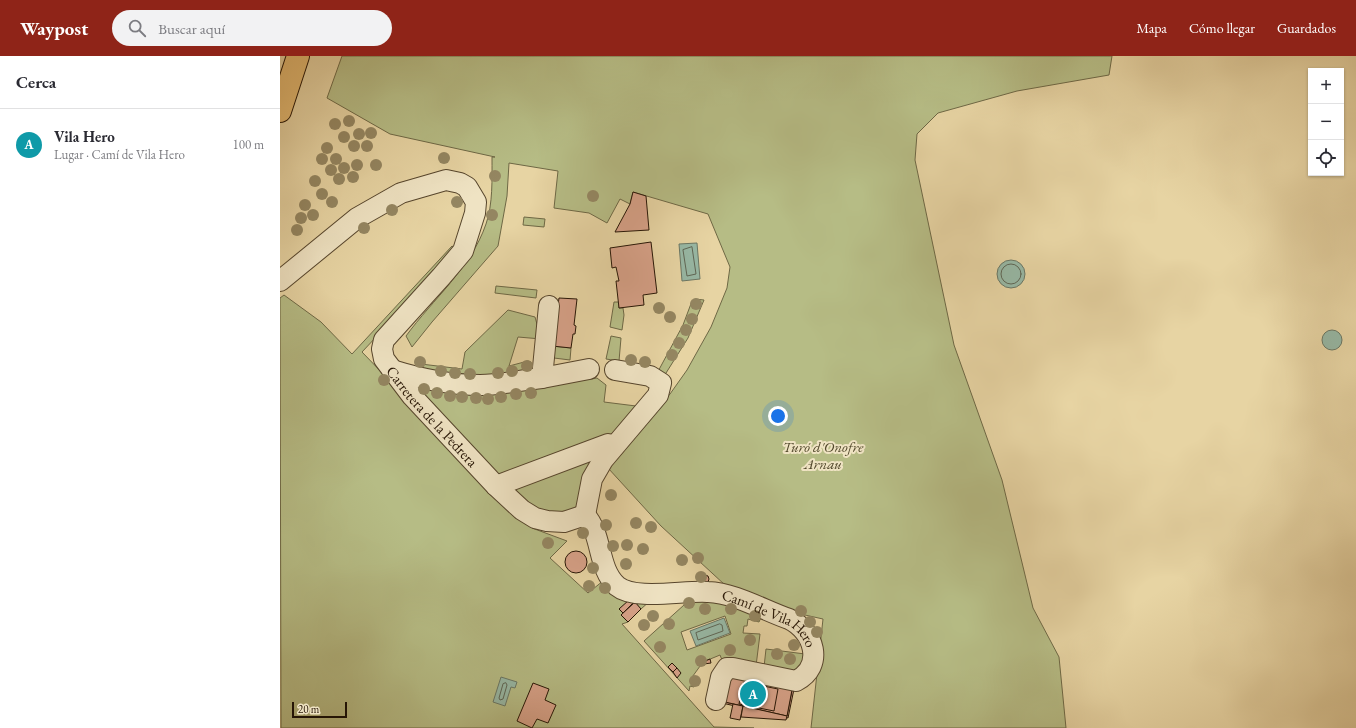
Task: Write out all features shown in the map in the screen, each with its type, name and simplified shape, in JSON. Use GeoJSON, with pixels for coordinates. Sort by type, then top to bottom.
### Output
{"type":"FeatureCollection","features":[{"type":"Feature","properties":{"kind":"main road"},"geometry":{"type":"LineString","coordinates":[[280,111],[298,56]]}},
{"type":"Feature","properties":{"kind":"street","name":"Carretera de la Pedrera"},"geometry":{"type":"LineString","coordinates":[[280,281],[357,218],[400,193],[446,180],[460,183],[466,187],[476,202],[475,213],[462,251],[442,277],[384,340],[382,349],[384,359],[412,396],[496,486],[522,510],[535,518],[564,522],[585,515]]}},
{"type":"Feature","properties":{"kind":"street"},"geometry":{"type":"LineString","coordinates":[[542,378],[549,306]]}},
{"type":"Feature","properties":{"kind":"street"},"geometry":{"type":"LineString","coordinates":[[392,370],[414,377],[451,384],[481,385],[542,378],[589,369]]}},
{"type":"Feature","properties":{"kind":"street"},"geometry":{"type":"LineString","coordinates":[[585,515],[592,479],[603,460],[614,446],[658,395],[661,383],[644,374],[615,370]]}},
{"type":"Feature","properties":{"kind":"street"},"geometry":{"type":"LineString","coordinates":[[496,486],[608,444],[614,446]]}},
{"type":"Feature","properties":{"kind":"street","name":"Camí de Vila Hero"},"geometry":{"type":"LineString","coordinates":[[585,515],[594,528],[605,567],[611,579],[623,590],[648,594],[708,592],[720,594],[789,619],[797,623],[806,632],[812,642],[813,659],[805,674],[801,678],[796,681],[727,668],[722,677],[716,700]]}},
{"type":"Feature","properties":{"kind":"green space","name":"Turó d'Onofre Arnau"},"geometry":{"type":"Polygon","coordinates":[[[342,56],[1112,56],[1109,75],[1017,91],[938,113],[917,134],[915,160],[954,345],[1002,480],[1033,608],[1059,657],[1066,728],[811,728],[823,619],[778,609],[725,585],[661,526],[608,468],[670,394],[687,370],[711,327],[727,288],[730,267],[708,214],[633,192],[630,204],[620,199],[607,223],[589,213],[554,208],[558,171],[509,163],[507,196],[498,246],[412,347],[406,336],[471,255],[486,224],[492,191],[492,157],[495,157],[390,134],[327,98],[342,56]]]}},
{"type":"Feature","properties":{"kind":"green space"},"geometry":{"type":"Polygon","coordinates":[[[524,217],[545,219],[544,227],[523,225],[524,217]]]}},
{"type":"Feature","properties":{"kind":"green space"},"geometry":{"type":"Polygon","coordinates":[[[452,246],[455,248],[408,303],[362,352],[532,528],[567,541],[550,558],[588,593],[603,581],[651,600],[641,609],[634,602],[621,615],[628,622],[622,624],[714,727],[754,728],[281,728],[280,298],[284,295],[321,322],[352,354],[452,246]]]}},
{"type":"Feature","properties":{"kind":"green space"},"geometry":{"type":"Polygon","coordinates":[[[496,286],[537,290],[536,298],[495,293],[496,286]]]}},
{"type":"Feature","properties":{"kind":"green space"},"geometry":{"type":"Polygon","coordinates":[[[695,299],[704,300],[688,338],[661,381],[655,377],[683,325],[692,301],[695,299]]]}},
{"type":"Feature","properties":{"kind":"green space"},"geometry":{"type":"Polygon","coordinates":[[[614,302],[619,302],[619,308],[623,308],[624,315],[622,330],[610,327],[614,302]]]}},
{"type":"Feature","properties":{"kind":"green space"},"geometry":{"type":"Polygon","coordinates":[[[508,310],[535,317],[541,339],[518,337],[509,366],[528,361],[531,362],[529,370],[489,380],[418,371],[421,364],[462,369],[465,352],[508,310]]]}},
{"type":"Feature","properties":{"kind":"green space"},"geometry":{"type":"Polygon","coordinates":[[[611,336],[621,338],[619,361],[606,359],[611,336]]]}},
{"type":"Feature","properties":{"kind":"green space"},"geometry":{"type":"Polygon","coordinates":[[[552,346],[571,348],[570,360],[554,358],[552,346]]]}},
{"type":"Feature","properties":{"kind":"green space"},"geometry":{"type":"Polygon","coordinates":[[[597,378],[606,385],[604,402],[636,406],[624,431],[499,475],[419,393],[415,383],[549,385],[597,378]]]}},
{"type":"Feature","properties":{"kind":"green space"},"geometry":{"type":"Polygon","coordinates":[[[595,457],[582,506],[565,514],[536,512],[513,488],[595,457]]]}},
{"type":"Feature","properties":{"kind":"green space"},"geometry":{"type":"Polygon","coordinates":[[[694,596],[703,597],[762,615],[759,622],[748,619],[747,626],[744,626],[743,633],[760,634],[756,666],[722,660],[720,655],[703,662],[690,680],[690,682],[695,683],[694,687],[690,686],[689,691],[644,641],[694,596]],[[725,616],[681,632],[687,650],[731,634],[725,616]]]}},
{"type":"Feature","properties":{"kind":"green space"},"geometry":{"type":"Polygon","coordinates":[[[766,649],[805,654],[800,666],[794,671],[764,667],[766,649]]]}},
{"type":"Feature","properties":{"kind":"water"},"geometry":{"type":"Polygon","coordinates":[[[697,243],[700,279],[682,281],[679,244],[697,243]]]}},
{"type":"Feature","properties":{"kind":"water"},"geometry":{"type":"Polygon","coordinates":[[[1011,260],[1021,264],[1025,274],[1021,284],[1011,288],[1001,284],[997,274],[1001,264],[1011,260]]]}},
{"type":"Feature","properties":{"kind":"water"},"geometry":{"type":"Polygon","coordinates":[[[1332,330],[1339,333],[1342,340],[1339,347],[1332,350],[1325,347],[1322,340],[1325,333],[1332,330]]]}},
{"type":"Feature","properties":{"kind":"water"},"geometry":{"type":"Polygon","coordinates":[[[724,618],[730,633],[696,646],[690,631],[724,618]]]}},
{"type":"Feature","properties":{"kind":"water"},"geometry":{"type":"Polygon","coordinates":[[[501,677],[517,682],[515,688],[511,687],[505,706],[493,702],[501,677]]]}},
{"type":"Feature","properties":{"kind":"building"},"geometry":{"type":"Polygon","coordinates":[[[633,192],[646,196],[649,230],[615,232],[630,204],[633,192]]]}},
{"type":"Feature","properties":{"kind":"building"},"geometry":{"type":"Polygon","coordinates":[[[651,242],[657,293],[643,295],[644,305],[619,308],[616,281],[619,281],[616,267],[612,268],[610,248],[651,242]]]}},
{"type":"Feature","properties":{"kind":"building"},"geometry":{"type":"Polygon","coordinates":[[[559,298],[577,299],[574,325],[576,326],[571,348],[552,346],[559,298]]]}},
{"type":"Feature","properties":{"kind":"building"},"geometry":{"type":"Polygon","coordinates":[[[572,551],[580,551],[587,558],[587,566],[580,573],[572,573],[565,566],[565,558],[572,551]]]}},
{"type":"Feature","properties":{"kind":"building"},"geometry":{"type":"Polygon","coordinates":[[[705,575],[708,576],[708,582],[705,583],[702,582],[701,579],[702,576],[705,575]]]}},
{"type":"Feature","properties":{"kind":"building"},"geometry":{"type":"Polygon","coordinates":[[[629,600],[633,603],[623,613],[619,609],[629,600]]]}},
{"type":"Feature","properties":{"kind":"building"},"geometry":{"type":"Polygon","coordinates":[[[635,602],[641,609],[628,622],[621,615],[635,602]]]}},
{"type":"Feature","properties":{"kind":"building"},"geometry":{"type":"Polygon","coordinates":[[[710,659],[711,663],[704,664],[703,662],[710,659]]]}},
{"type":"Feature","properties":{"kind":"building"},"geometry":{"type":"Polygon","coordinates":[[[672,663],[677,668],[673,672],[668,667],[672,663]]]}},
{"type":"Feature","properties":{"kind":"building"},"geometry":{"type":"Polygon","coordinates":[[[677,668],[681,673],[677,678],[673,672],[677,668]]]}},
{"type":"Feature","properties":{"kind":"building"},"geometry":{"type":"Polygon","coordinates":[[[731,672],[792,690],[787,716],[725,702],[731,672]]]}},
{"type":"Feature","properties":{"kind":"building"},"geometry":{"type":"Polygon","coordinates":[[[731,675],[794,689],[788,718],[722,703],[731,675]]]}},
{"type":"Feature","properties":{"kind":"building"},"geometry":{"type":"Polygon","coordinates":[[[730,677],[769,685],[767,692],[790,697],[792,690],[787,716],[725,702],[730,677]]]}},
{"type":"Feature","properties":{"kind":"building"},"geometry":{"type":"Polygon","coordinates":[[[730,677],[792,690],[787,716],[725,702],[730,677]]]}},
{"type":"Feature","properties":{"kind":"building"},"geometry":{"type":"Polygon","coordinates":[[[744,682],[778,689],[774,711],[739,704],[744,682]]]}},
{"type":"Feature","properties":{"kind":"building"},"geometry":{"type":"Polygon","coordinates":[[[533,683],[549,689],[545,700],[556,705],[548,723],[537,719],[532,728],[517,721],[533,683]]]}},
{"type":"Feature","properties":{"kind":"building"},"geometry":{"type":"Polygon","coordinates":[[[733,704],[743,706],[740,720],[730,718],[733,704]]]}},
{"type":"Feature","properties":{"kind":"building"},"geometry":{"type":"Polygon","coordinates":[[[743,706],[787,716],[786,720],[741,717],[743,706]]]}},
{"type":"Feature","properties":{"kind":"place","name":"Vila Hero"},"geometry":{"type":"Point","coordinates":[753,694]}}]}
